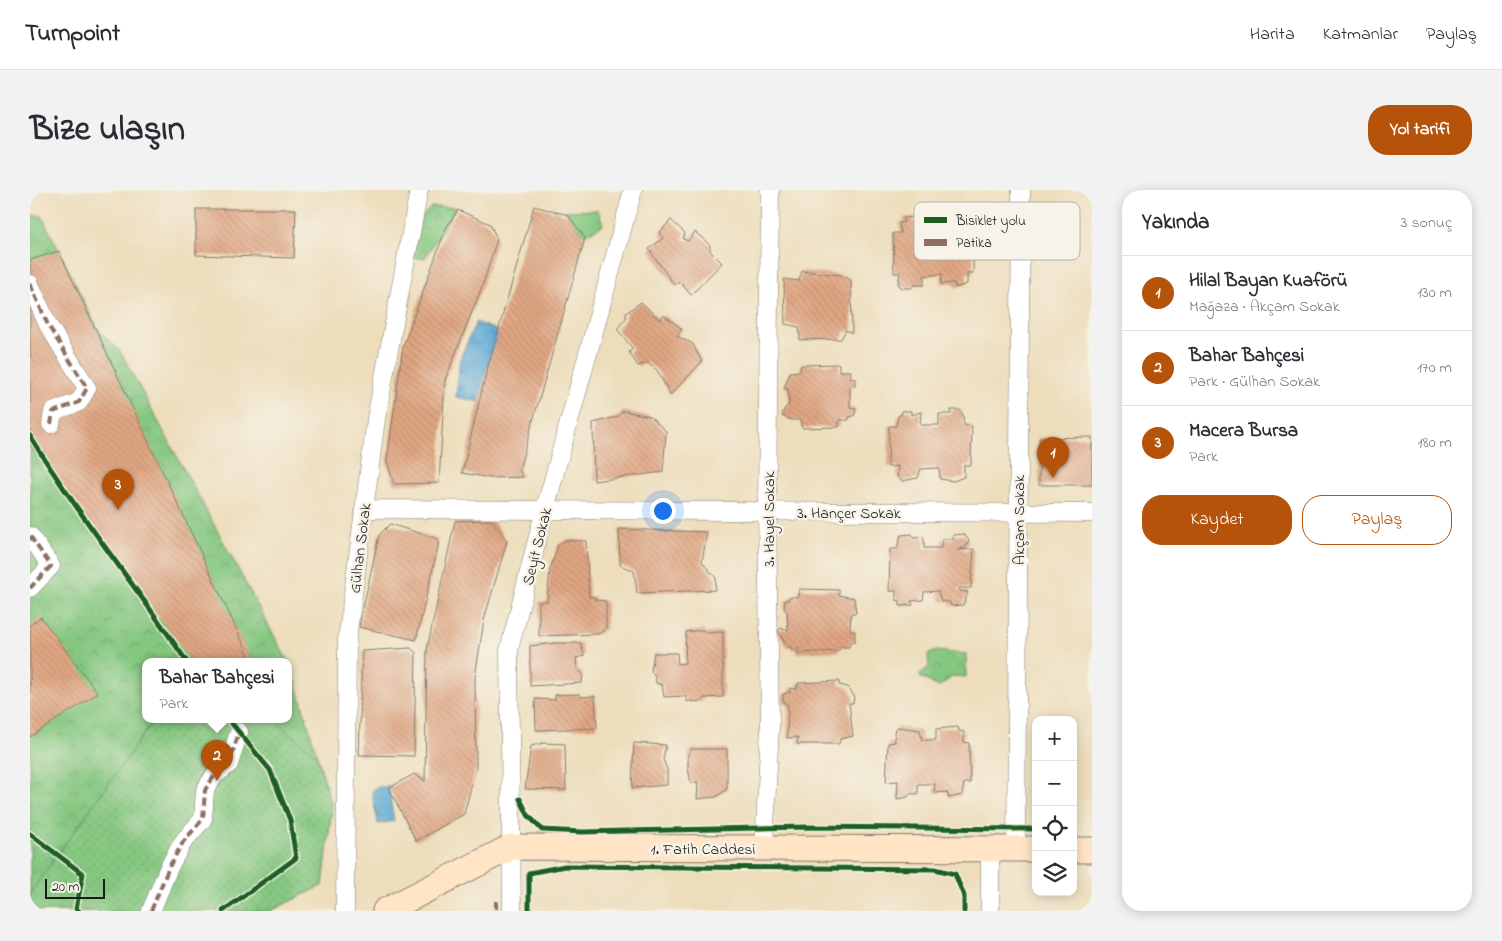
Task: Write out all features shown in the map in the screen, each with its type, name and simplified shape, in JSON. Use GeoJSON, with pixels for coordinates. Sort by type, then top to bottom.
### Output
{"type":"FeatureCollection","features":[{"type":"Feature","properties":{"kind":"street","name":"Gülhan Sokak"},"geometry":{"type":"LineString","coordinates":[[345,911],[347,640],[376,419],[419,190]]}},
{"type":"Feature","properties":{"kind":"street","name":"Seyit Sokak"},"geometry":{"type":"LineString","coordinates":[[512,911],[510,650],[545,509],[633,190]]}},
{"type":"Feature","properties":{"kind":"street","name":"3. Hayel Sokak"},"geometry":{"type":"LineString","coordinates":[[764,848],[770,726],[767,512],[770,190]]}},
{"type":"Feature","properties":{"kind":"street","name":"Akçam Sokak"},"geometry":{"type":"LineString","coordinates":[[1020,260],[1018,513],[1026,849]]}},
{"type":"Feature","properties":{"kind":"street"},"geometry":{"type":"LineString","coordinates":[[30,284],[48,325],[87,388],[79,402],[53,412],[50,424]]}},
{"type":"Feature","properties":{"kind":"street","name":"3. Hançer Sokak"},"geometry":{"type":"LineString","coordinates":[[364,508],[1092,513]]}},
{"type":"Feature","properties":{"kind":"street"},"geometry":{"type":"LineString","coordinates":[[30,536],[50,566],[30,588]]}},
{"type":"Feature","properties":{"kind":"street"},"geometry":{"type":"LineString","coordinates":[[151,911],[169,867],[183,842],[203,819],[205,790],[214,776],[230,764],[239,732]]}},
{"type":"Feature","properties":{"kind":"street","name":"1. Fatih Caddesi"},"geometry":{"type":"LineString","coordinates":[[385,911],[512,847],[1026,849]]}},
{"type":"Feature","properties":{"kind":"street"},"geometry":{"type":"LineString","coordinates":[[990,849],[990,911]]}},
{"type":"Feature","properties":{"kind":"street"},"geometry":{"type":"LineString","coordinates":[[1077,850],[1092,850]]}},
{"type":"Feature","properties":{"kind":"green space"},"geometry":{"type":"Polygon","coordinates":[[[431,207],[456,207],[425,258],[411,258],[418,221],[431,207]]]}},
{"type":"Feature","properties":{"kind":"green space"},"geometry":{"type":"Polygon","coordinates":[[[598,210],[603,225],[584,235],[566,211],[598,210]]]}},
{"type":"Feature","properties":{"kind":"green space"},"geometry":{"type":"Polygon","coordinates":[[[30,215],[42,216],[98,330],[120,351],[286,658],[142,658],[142,723],[292,723],[292,669],[332,807],[323,885],[270,911],[30,911],[30,215]]]}},
{"type":"Feature","properties":{"kind":"green space"},"geometry":{"type":"Polygon","coordinates":[[[936,651],[966,654],[966,677],[953,676],[939,687],[920,677],[921,673],[929,667],[928,655],[936,651]]]}},
{"type":"Feature","properties":{"kind":"green space"},"geometry":{"type":"Polygon","coordinates":[[[152,723],[278,723],[317,756],[332,807],[323,885],[270,911],[30,911],[30,893],[152,723]]]}},
{"type":"Feature","properties":{"kind":"water"},"geometry":{"type":"Polygon","coordinates":[[[476,322],[498,331],[480,402],[456,397],[460,359],[476,322]]]}},
{"type":"Feature","properties":{"kind":"water"},"geometry":{"type":"Polygon","coordinates":[[[388,786],[394,821],[378,824],[372,792],[375,788],[388,786]]]}},
{"type":"Feature","properties":{"kind":"building"},"geometry":{"type":"Polygon","coordinates":[[[534,206],[568,215],[585,238],[519,470],[523,477],[491,478],[462,473],[486,373],[534,206]]]}},
{"type":"Feature","properties":{"kind":"building"},"geometry":{"type":"Polygon","coordinates":[[[196,209],[296,209],[294,258],[196,255],[196,209]]]}},
{"type":"Feature","properties":{"kind":"building"},"geometry":{"type":"Polygon","coordinates":[[[458,210],[490,224],[497,239],[483,284],[445,380],[439,483],[394,484],[387,462],[403,346],[446,228],[458,210]]]}},
{"type":"Feature","properties":{"kind":"building"},"geometry":{"type":"Polygon","coordinates":[[[914,217],[914,260],[973,260],[973,273],[967,273],[967,284],[955,288],[954,283],[941,284],[942,274],[924,276],[924,285],[914,285],[911,288],[902,288],[898,284],[900,273],[894,273],[893,233],[901,233],[899,223],[904,222],[903,218],[914,217]]]}},
{"type":"Feature","properties":{"kind":"building"},"geometry":{"type":"Polygon","coordinates":[[[671,220],[685,233],[683,239],[688,241],[695,232],[710,245],[710,251],[722,263],[691,295],[680,282],[674,285],[649,249],[663,238],[659,233],[671,220]]]}},
{"type":"Feature","properties":{"kind":"building"},"geometry":{"type":"Polygon","coordinates":[[[59,251],[250,658],[189,658],[30,445],[30,260],[59,251]]]}},
{"type":"Feature","properties":{"kind":"building"},"geometry":{"type":"Polygon","coordinates":[[[802,271],[840,275],[851,280],[852,333],[846,330],[841,339],[800,340],[799,327],[785,324],[784,279],[799,281],[802,271]]]}},
{"type":"Feature","properties":{"kind":"building"},"geometry":{"type":"Polygon","coordinates":[[[641,302],[660,320],[664,315],[682,329],[677,336],[693,344],[702,362],[670,395],[657,370],[647,363],[638,366],[629,352],[633,349],[617,329],[626,318],[626,313],[641,302]]]}},
{"type":"Feature","properties":{"kind":"building"},"geometry":{"type":"Polygon","coordinates":[[[839,364],[839,371],[851,371],[850,377],[855,378],[855,386],[850,387],[850,407],[856,409],[854,416],[849,417],[849,420],[839,420],[839,427],[802,428],[800,420],[792,420],[782,416],[784,409],[789,405],[788,389],[784,388],[790,372],[800,371],[801,365],[839,364]]]}},
{"type":"Feature","properties":{"kind":"building"},"geometry":{"type":"Polygon","coordinates":[[[951,410],[960,410],[963,415],[964,425],[972,426],[971,465],[964,465],[964,477],[953,481],[940,479],[939,468],[921,469],[918,478],[902,481],[897,477],[898,466],[888,467],[889,426],[896,426],[898,416],[902,414],[901,411],[911,411],[911,415],[921,412],[920,425],[939,425],[939,414],[951,414],[951,410]]]}},
{"type":"Feature","properties":{"kind":"building"},"geometry":{"type":"Polygon","coordinates":[[[623,411],[650,416],[666,431],[663,472],[594,481],[593,423],[617,417],[623,411]]]}},
{"type":"Feature","properties":{"kind":"building"},"geometry":{"type":"Polygon","coordinates":[[[1092,437],[1092,485],[1039,485],[1039,438],[1092,437]]]}},
{"type":"Feature","properties":{"kind":"building"},"geometry":{"type":"Polygon","coordinates":[[[492,520],[507,541],[484,620],[475,677],[476,768],[464,814],[416,841],[389,788],[414,774],[425,781],[427,649],[455,521],[492,520]]]}},
{"type":"Feature","properties":{"kind":"building"},"geometry":{"type":"Polygon","coordinates":[[[390,524],[438,539],[438,547],[416,640],[359,627],[379,535],[390,524]]]}},
{"type":"Feature","properties":{"kind":"building"},"geometry":{"type":"Polygon","coordinates":[[[619,529],[707,532],[702,562],[716,578],[715,590],[637,593],[634,571],[620,565],[619,529]]]}},
{"type":"Feature","properties":{"kind":"building"},"geometry":{"type":"Polygon","coordinates":[[[912,534],[913,538],[924,537],[924,548],[941,548],[942,539],[953,539],[953,535],[964,534],[969,541],[966,547],[957,550],[974,549],[971,588],[959,588],[960,591],[968,592],[963,605],[951,606],[950,602],[941,601],[938,591],[924,592],[923,600],[911,601],[913,605],[900,606],[900,601],[896,600],[896,591],[889,591],[890,549],[897,549],[901,535],[912,534]]]}},
{"type":"Feature","properties":{"kind":"building"},"geometry":{"type":"Polygon","coordinates":[[[566,540],[586,541],[589,597],[595,597],[595,600],[606,601],[606,628],[599,634],[539,636],[539,602],[547,601],[550,570],[558,545],[566,540]]]}},
{"type":"Feature","properties":{"kind":"building"},"geometry":{"type":"Polygon","coordinates":[[[799,589],[839,590],[839,595],[854,598],[856,613],[851,613],[850,630],[855,631],[855,642],[850,642],[849,647],[839,647],[839,651],[796,653],[799,648],[792,650],[791,647],[787,647],[778,631],[781,628],[788,631],[787,612],[784,609],[785,600],[788,600],[789,597],[798,597],[799,589]]]}},
{"type":"Feature","properties":{"kind":"building"},"geometry":{"type":"Polygon","coordinates":[[[41,617],[98,693],[30,737],[30,625],[41,617]]]}},
{"type":"Feature","properties":{"kind":"building"},"geometry":{"type":"Polygon","coordinates":[[[703,630],[705,633],[723,632],[723,697],[704,698],[701,702],[686,701],[686,696],[664,697],[662,685],[656,683],[651,671],[654,653],[677,653],[678,664],[685,663],[686,632],[703,630]]]}},
{"type":"Feature","properties":{"kind":"building"},"geometry":{"type":"Polygon","coordinates":[[[555,643],[581,643],[584,656],[576,658],[577,669],[583,674],[582,683],[530,686],[530,646],[555,643]]]}},
{"type":"Feature","properties":{"kind":"building"},"geometry":{"type":"Polygon","coordinates":[[[411,648],[416,653],[414,756],[359,755],[362,651],[411,648]]]}},
{"type":"Feature","properties":{"kind":"building"},"geometry":{"type":"Polygon","coordinates":[[[839,681],[839,685],[848,687],[854,696],[853,703],[849,703],[853,736],[840,739],[839,744],[797,744],[798,737],[787,738],[788,705],[783,702],[783,694],[790,692],[790,688],[797,689],[798,683],[839,681]]]}},
{"type":"Feature","properties":{"kind":"building"},"geometry":{"type":"Polygon","coordinates":[[[579,694],[580,697],[595,696],[597,728],[536,730],[535,699],[555,700],[555,695],[579,694]]]}},
{"type":"Feature","properties":{"kind":"building"},"geometry":{"type":"Polygon","coordinates":[[[898,727],[920,730],[922,740],[936,740],[936,729],[958,727],[959,731],[964,732],[964,742],[969,743],[970,783],[964,783],[962,795],[949,798],[947,792],[934,793],[935,784],[918,784],[918,794],[908,794],[908,797],[897,799],[898,781],[886,782],[888,743],[895,742],[894,731],[898,727]]]}},
{"type":"Feature","properties":{"kind":"building"},"geometry":{"type":"Polygon","coordinates":[[[543,743],[565,744],[566,790],[525,789],[531,746],[543,743]]]}},
{"type":"Feature","properties":{"kind":"building"},"geometry":{"type":"Polygon","coordinates":[[[634,743],[666,745],[663,759],[667,770],[667,785],[632,788],[634,743]]]}},
{"type":"Feature","properties":{"kind":"building"},"geometry":{"type":"Polygon","coordinates":[[[691,749],[727,749],[727,789],[716,797],[697,799],[698,782],[691,783],[688,768],[688,754],[691,749]]]}},
{"type":"Feature","properties":{"kind":"marked path"},"geometry":{"type":"LineString","coordinates":[[30,284],[48,325],[87,388],[79,402],[53,412],[51,424]]}},
{"type":"Feature","properties":{"kind":"marked path"},"geometry":{"type":"LineString","coordinates":[[30,536],[51,566],[30,588]]}},
{"type":"Feature","properties":{"kind":"marked path"},"geometry":{"type":"LineString","coordinates":[[151,911],[169,867],[183,842],[203,819],[205,790],[214,776],[229,764],[239,732]]}},
{"type":"Feature","properties":{"kind":"marked path"},"geometry":{"type":"LineString","coordinates":[[496,901],[496,911]]}},
{"type":"Feature","properties":{"kind":"cycle path"},"geometry":{"type":"LineString","coordinates":[[30,436],[87,522],[184,658]]}},
{"type":"Feature","properties":{"kind":"cycle path"},"geometry":{"type":"LineString","coordinates":[[223,911],[296,858],[290,820],[270,770],[231,723]]}},
{"type":"Feature","properties":{"kind":"cycle path"},"geometry":{"type":"LineString","coordinates":[[520,799],[528,815],[542,830],[582,832],[806,827],[1032,829]]}},
{"type":"Feature","properties":{"kind":"cycle path"},"geometry":{"type":"LineString","coordinates":[[30,834],[83,874],[76,909],[79,911]]}},
{"type":"Feature","properties":{"kind":"cycle path"},"geometry":{"type":"LineString","coordinates":[[529,911],[529,873],[565,866],[935,869],[955,874],[964,896],[964,911]]}},
{"type":"Feature","properties":{"kind":"place","name":"Hilal Bayan Kuaförü"},"geometry":{"type":"Point","coordinates":[1053,478]}},
{"type":"Feature","properties":{"kind":"place","name":"Macera Bursa"},"geometry":{"type":"Point","coordinates":[118,510]}},
{"type":"Feature","properties":{"kind":"place","name":"Bahar Bahçesi"},"geometry":{"type":"Point","coordinates":[217,781]}}]}
